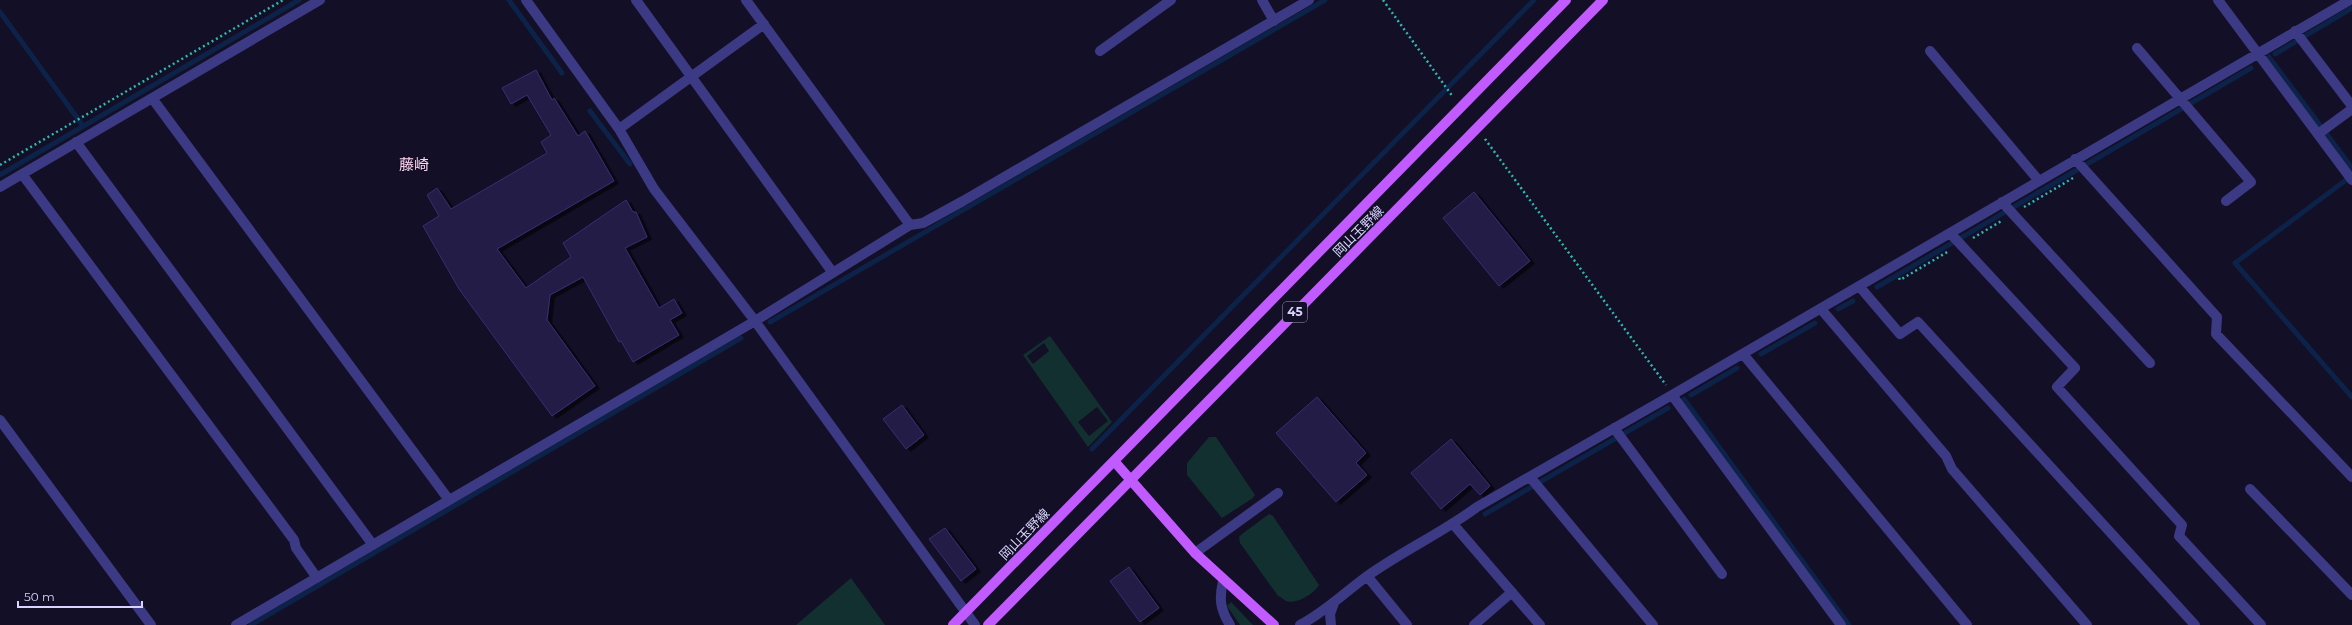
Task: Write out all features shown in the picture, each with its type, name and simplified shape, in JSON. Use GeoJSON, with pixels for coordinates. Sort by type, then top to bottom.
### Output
{"type":"FeatureCollection","features":[{"type":"Feature","properties":{"kind":"main road","name":"岡山玉野線"},"geometry":{"type":"LineString","coordinates":[[953,625],[1460,106],[1566,0]]}},
{"type":"Feature","properties":{"kind":"main road","name":"岡山玉野線"},"geometry":{"type":"LineString","coordinates":[[988,625],[1603,0]]}},
{"type":"Feature","properties":{"kind":"main road"},"geometry":{"type":"LineString","coordinates":[[1114,461],[1194,553],[1223,581],[1253,605],[1274,625]]}},
{"type":"Feature","properties":{"kind":"street"},"geometry":{"type":"LineString","coordinates":[[0,187],[320,0]]}},
{"type":"Feature","properties":{"kind":"street"},"geometry":{"type":"LineString","coordinates":[[526,0],[619,129],[654,189],[755,321],[975,625]]}},
{"type":"Feature","properties":{"kind":"street"},"geometry":{"type":"LineString","coordinates":[[636,0],[833,273]]}},
{"type":"Feature","properties":{"kind":"street"},"geometry":{"type":"LineString","coordinates":[[746,0],[910,226]]}},
{"type":"Feature","properties":{"kind":"street"},"geometry":{"type":"LineString","coordinates":[[1100,51],[1171,0]]}},
{"type":"Feature","properties":{"kind":"street"},"geometry":{"type":"LineString","coordinates":[[1262,0],[1274,21]]}},
{"type":"Feature","properties":{"kind":"street"},"geometry":{"type":"LineString","coordinates":[[236,625],[755,321],[910,226],[923,224],[1310,0]]}},
{"type":"Feature","properties":{"kind":"street"},"geometry":{"type":"LineString","coordinates":[[2218,0],[2257,53],[2321,131],[2352,180]]}},
{"type":"Feature","properties":{"kind":"street"},"geometry":{"type":"LineString","coordinates":[[1300,625],[1334,603],[1367,576],[1453,524],[1477,507],[1531,479],[1616,430],[1672,395],[1860,286],[1954,238],[2007,207],[2039,181],[2079,164],[2184,103],[2257,53],[2298,36],[2350,0]]}},
{"type":"Feature","properties":{"kind":"street"},"geometry":{"type":"LineString","coordinates":[[619,129],[764,24]]}},
{"type":"Feature","properties":{"kind":"street"},"geometry":{"type":"LineString","coordinates":[[2298,36],[2352,106]]}},
{"type":"Feature","properties":{"kind":"street"},"geometry":{"type":"LineString","coordinates":[[2137,48],[2251,182],[2226,201]]}},
{"type":"Feature","properties":{"kind":"street"},"geometry":{"type":"LineString","coordinates":[[1930,51],[2039,181]]}},
{"type":"Feature","properties":{"kind":"street"},"geometry":{"type":"LineString","coordinates":[[152,98],[448,500]]}},
{"type":"Feature","properties":{"kind":"street"},"geometry":{"type":"LineString","coordinates":[[2321,131],[2352,110]]}},
{"type":"Feature","properties":{"kind":"street"},"geometry":{"type":"LineString","coordinates":[[76,142],[373,545]]}},
{"type":"Feature","properties":{"kind":"street"},"geometry":{"type":"LineString","coordinates":[[2079,164],[2217,317],[2216,334],[2352,477]]}},
{"type":"Feature","properties":{"kind":"street"},"geometry":{"type":"LineString","coordinates":[[22,174],[294,540],[296,548],[317,578]]}},
{"type":"Feature","properties":{"kind":"street"},"geometry":{"type":"LineString","coordinates":[[2007,207],[2150,363]]}},
{"type":"Feature","properties":{"kind":"street"},"geometry":{"type":"LineString","coordinates":[[1954,238],[2075,368],[2058,387],[2182,525],[2179,536],[2261,625]]}},
{"type":"Feature","properties":{"kind":"street"},"geometry":{"type":"LineString","coordinates":[[1860,286],[1900,334],[1918,322],[2195,625]]}},
{"type":"Feature","properties":{"kind":"street"},"geometry":{"type":"LineString","coordinates":[[1821,309],[1946,456],[1952,469],[2087,625]]}},
{"type":"Feature","properties":{"kind":"street"},"geometry":{"type":"LineString","coordinates":[[1743,354],[1967,625]]}},
{"type":"Feature","properties":{"kind":"street"},"geometry":{"type":"LineString","coordinates":[[1672,395],[1841,625]]}},
{"type":"Feature","properties":{"kind":"street"},"geometry":{"type":"LineString","coordinates":[[0,420],[151,625]]}},
{"type":"Feature","properties":{"kind":"street"},"geometry":{"type":"LineString","coordinates":[[1616,430],[1722,574]]}},
{"type":"Feature","properties":{"kind":"street"},"geometry":{"type":"LineString","coordinates":[[1531,479],[1653,625]]}},
{"type":"Feature","properties":{"kind":"street"},"geometry":{"type":"LineString","coordinates":[[2250,489],[2352,595]]}},
{"type":"Feature","properties":{"kind":"street"},"geometry":{"type":"LineString","coordinates":[[1194,553],[1278,493]]}},
{"type":"Feature","properties":{"kind":"street"},"geometry":{"type":"LineString","coordinates":[[1453,524],[1540,625]]}},
{"type":"Feature","properties":{"kind":"street"},"geometry":{"type":"LineString","coordinates":[[1367,576],[1407,625]]}},
{"type":"Feature","properties":{"kind":"street"},"geometry":{"type":"LineString","coordinates":[[1223,581],[1219,596],[1221,610],[1230,625]]}},
{"type":"Feature","properties":{"kind":"street"},"geometry":{"type":"LineString","coordinates":[[1474,625],[1512,592]]}},
{"type":"Feature","properties":{"kind":"street"},"geometry":{"type":"LineString","coordinates":[[1331,625],[1330,614],[1334,603]]}},
{"type":"Feature","properties":{"kind":"path"},"geometry":{"type":"LineString","coordinates":[[0,165],[283,0]]}},
{"type":"Feature","properties":{"kind":"path"},"geometry":{"type":"LineString","coordinates":[[1383,0],[1460,106]]}},
{"type":"Feature","properties":{"kind":"path"},"geometry":{"type":"LineString","coordinates":[[1477,128],[1672,395]]}},
{"type":"Feature","properties":{"kind":"green space"},"geometry":{"type":"Polygon","coordinates":[[[1050,336],[1112,422],[1088,447],[1023,355],[1050,336]],[[1044,343],[1027,356],[1033,364],[1049,351],[1044,343]],[[1097,407],[1078,422],[1089,436],[1108,421],[1097,407]]]}},
{"type":"Feature","properties":{"kind":"green space"},"geometry":{"type":"Polygon","coordinates":[[[1209,437],[1216,437],[1255,495],[1253,498],[1222,518],[1187,475],[1187,463],[1209,437]]]}},
{"type":"Feature","properties":{"kind":"green space"},"geometry":{"type":"Polygon","coordinates":[[[1269,514],[1273,516],[1319,585],[1309,595],[1300,600],[1290,602],[1278,596],[1240,543],[1239,537],[1242,534],[1269,514]]]}},
{"type":"Feature","properties":{"kind":"green space"},"geometry":{"type":"Polygon","coordinates":[[[851,578],[885,625],[796,625],[851,578]]]}},
{"type":"Feature","properties":{"kind":"green space"},"geometry":{"type":"Polygon","coordinates":[[[1231,602],[1253,625],[1240,625],[1227,606],[1231,602]]]}},
{"type":"Feature","properties":{"kind":"building"},"geometry":{"type":"Polygon","coordinates":[[[536,70],[552,100],[554,98],[578,136],[585,131],[614,181],[497,249],[526,288],[571,257],[563,243],[626,200],[633,212],[636,212],[647,237],[625,248],[659,308],[674,299],[682,313],[670,320],[679,335],[633,362],[621,341],[619,342],[583,277],[550,295],[547,320],[595,386],[552,416],[459,289],[423,226],[439,216],[427,195],[437,188],[451,209],[547,153],[541,142],[551,135],[527,95],[511,104],[502,88],[536,70]]]}},
{"type":"Feature","properties":{"kind":"building"},"geometry":{"type":"Polygon","coordinates":[[[1474,192],[1530,261],[1499,286],[1443,218],[1474,192]]]}},
{"type":"Feature","properties":{"kind":"building"},"geometry":{"type":"Polygon","coordinates":[[[1317,397],[1366,453],[1356,463],[1367,475],[1336,502],[1276,433],[1317,397]]]}},
{"type":"Feature","properties":{"kind":"building"},"geometry":{"type":"Polygon","coordinates":[[[902,405],[924,435],[906,449],[883,419],[902,405]]]}},
{"type":"Feature","properties":{"kind":"building"},"geometry":{"type":"Polygon","coordinates":[[[1451,439],[1490,486],[1480,495],[1470,484],[1441,509],[1411,473],[1451,439]]]}},
{"type":"Feature","properties":{"kind":"building"},"geometry":{"type":"Polygon","coordinates":[[[945,528],[976,569],[961,581],[929,539],[945,528]]]}},
{"type":"Feature","properties":{"kind":"building"},"geometry":{"type":"Polygon","coordinates":[[[1129,567],[1159,608],[1140,622],[1110,581],[1129,567]]]}},
{"type":"Feature","properties":{"kind":"waterway"},"geometry":{"type":"LineString","coordinates":[[0,175],[299,0]]}},
{"type":"Feature","properties":{"kind":"waterway"},"geometry":{"type":"LineString","coordinates":[[509,0],[562,73]]}},
{"type":"Feature","properties":{"kind":"waterway"},"geometry":{"type":"LineString","coordinates":[[770,322],[1325,0]]}},
{"type":"Feature","properties":{"kind":"waterway"},"geometry":{"type":"LineString","coordinates":[[1092,449],[1534,0]]}},
{"type":"Feature","properties":{"kind":"waterway"},"geometry":{"type":"LineString","coordinates":[[2275,54],[2352,8]]}},
{"type":"Feature","properties":{"kind":"waterway"},"geometry":{"type":"LineString","coordinates":[[0,12],[83,126]]}},
{"type":"Feature","properties":{"kind":"waterway"},"geometry":{"type":"LineString","coordinates":[[2269,57],[2352,168]]}},
{"type":"Feature","properties":{"kind":"waterway"},"geometry":{"type":"LineString","coordinates":[[1877,287],[2251,68]]}},
{"type":"Feature","properties":{"kind":"waterway"},"geometry":{"type":"LineString","coordinates":[[590,111],[630,164]]}},
{"type":"Feature","properties":{"kind":"waterway"},"geometry":{"type":"LineString","coordinates":[[2346,180],[2235,263],[2352,397]]}},
{"type":"Feature","properties":{"kind":"waterway"},"geometry":{"type":"LineString","coordinates":[[1838,309],[1853,301]]}},
{"type":"Feature","properties":{"kind":"waterway"},"geometry":{"type":"LineString","coordinates":[[1761,354],[1815,323]]}},
{"type":"Feature","properties":{"kind":"waterway"},"geometry":{"type":"LineString","coordinates":[[251,625],[741,338]]}},
{"type":"Feature","properties":{"kind":"waterway"},"geometry":{"type":"LineString","coordinates":[[1691,395],[1737,368]]}},
{"type":"Feature","properties":{"kind":"waterway"},"geometry":{"type":"LineString","coordinates":[[1684,399],[1849,625]]}},
{"type":"Feature","properties":{"kind":"waterway"},"geometry":{"type":"LineString","coordinates":[[1485,514],[1668,408]]}},
{"type":"Feature","properties":{"kind":"district","name":"藤崎"},"geometry":{"type":"Point","coordinates":[414,165]}}]}
